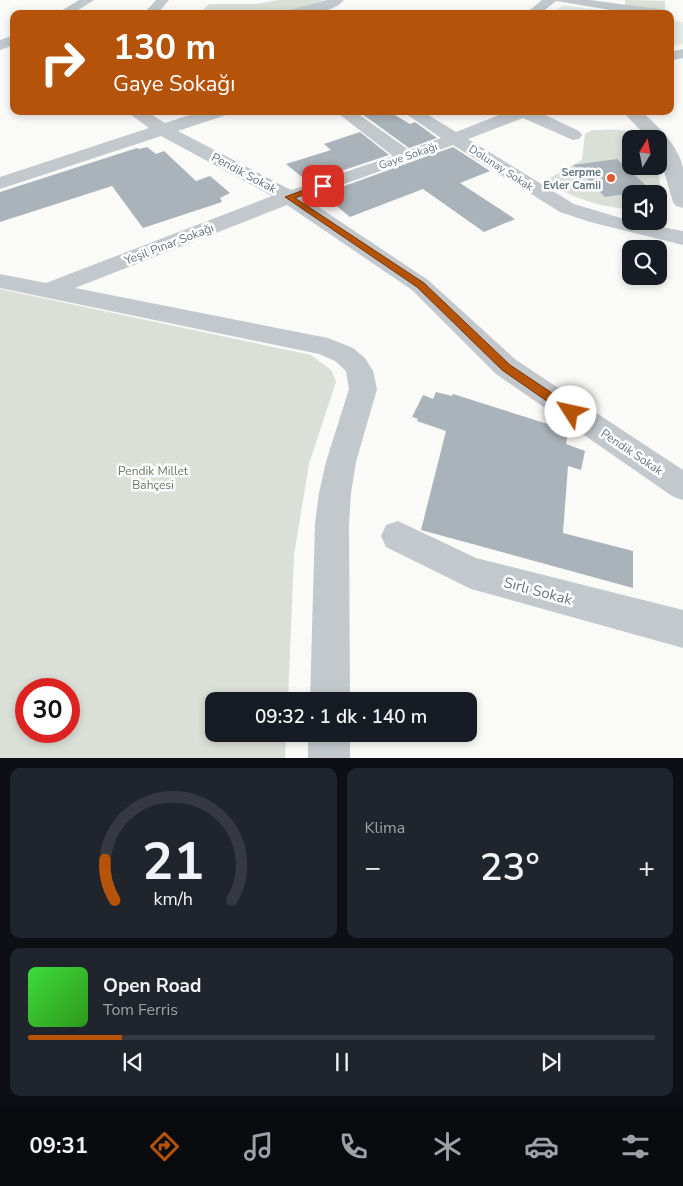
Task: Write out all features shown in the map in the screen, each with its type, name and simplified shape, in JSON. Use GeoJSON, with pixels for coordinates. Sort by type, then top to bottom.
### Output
{"type":"FeatureCollection","features":[{"type":"Feature","properties":{"kind":"street"},"geometry":{"type":"LineString","coordinates":[[69,10],[88,0]]}},
{"type":"Feature","properties":{"kind":"street"},"geometry":{"type":"LineString","coordinates":[[153,10],[163,0]]}},
{"type":"Feature","properties":{"kind":"street"},"geometry":{"type":"LineString","coordinates":[[324,10],[338,0]]}},
{"type":"Feature","properties":{"kind":"street"},"geometry":{"type":"LineString","coordinates":[[536,10],[550,0]]}},
{"type":"Feature","properties":{"kind":"street"},"geometry":{"type":"LineString","coordinates":[[561,0],[640,10]]}},
{"type":"Feature","properties":{"kind":"street","name":"Pendik Sokak"},"geometry":{"type":"LineString","coordinates":[[140,115],[163,130],[289,197],[420,285],[506,367],[683,487]]}},
{"type":"Feature","properties":{"kind":"street"},"geometry":{"type":"LineString","coordinates":[[0,183],[208,115]]}},
{"type":"Feature","properties":{"kind":"street"},"geometry":{"type":"LineString","coordinates":[[349,115],[407,157]]}},
{"type":"Feature","properties":{"kind":"street","name":"Dolunay Sokak"},"geometry":{"type":"LineString","coordinates":[[417,115],[567,208],[597,218],[683,238]]}},
{"type":"Feature","properties":{"kind":"street","name":"Gaye Sokağı"},"geometry":{"type":"LineString","coordinates":[[289,197],[407,157],[514,115]]}},
{"type":"Feature","properties":{"kind":"street"},"geometry":{"type":"LineString","coordinates":[[532,115],[573,135]]}},
{"type":"Feature","properties":{"kind":"street"},"geometry":{"type":"LineString","coordinates":[[635,115],[644,122],[666,147],[672,160],[683,202]]}},
{"type":"Feature","properties":{"kind":"street","name":"Yeşil Pınar Sokağı"},"geometry":{"type":"LineString","coordinates":[[49,290],[289,197]]}},
{"type":"Feature","properties":{"kind":"street"},"geometry":{"type":"LineString","coordinates":[[0,281],[336,349],[349,357],[358,366],[363,378],[362,389],[341,462],[333,510],[330,692]]}},
{"type":"Feature","properties":{"kind":"street","name":"Sırlı Sokak"},"geometry":{"type":"LineString","coordinates":[[398,536],[471,573],[683,630]]}},
{"type":"Feature","properties":{"kind":"street"},"geometry":{"type":"LineString","coordinates":[[329,742],[329,758]]}},
{"type":"Feature","properties":{"kind":"shaded area"},"geometry":{"type":"Polygon","coordinates":[[[563,5],[599,10],[556,10],[563,5]]]}},
{"type":"Feature","properties":{"kind":"shaded area"},"geometry":{"type":"Polygon","coordinates":[[[674,21],[683,22],[683,44],[674,45],[674,21]]]}},
{"type":"Feature","properties":{"kind":"green space"},"geometry":{"type":"Polygon","coordinates":[[[278,0],[323,0],[293,10],[203,10],[209,4],[256,4],[278,0]]]}},
{"type":"Feature","properties":{"kind":"green space"},"geometry":{"type":"Polygon","coordinates":[[[625,0],[665,1],[665,10],[625,6],[625,0]]]}},
{"type":"Feature","properties":{"kind":"green space"},"geometry":{"type":"Polygon","coordinates":[[[592,130],[622,131],[622,175],[659,175],[660,185],[622,185],[622,208],[586,201],[545,181],[582,160],[585,134],[592,130]]]}},
{"type":"Feature","properties":{"kind":"green space","name":"Pendik Millet Bahçesi"},"geometry":{"type":"Polygon","coordinates":[[[0,289],[311,355],[331,370],[336,382],[309,464],[294,555],[288,692],[205,692],[205,742],[286,742],[285,758],[0,758],[0,289]]]}},
{"type":"Feature","properties":{"kind":"building"},"geometry":{"type":"Polygon","coordinates":[[[364,115],[395,115],[410,124],[415,122],[437,138],[409,148],[364,115]]]}},
{"type":"Feature","properties":{"kind":"building"},"geometry":{"type":"Polygon","coordinates":[[[360,132],[389,155],[308,182],[286,164],[331,150],[324,144],[360,132]]]}},
{"type":"Feature","properties":{"kind":"building"},"geometry":{"type":"Polygon","coordinates":[[[147,147],[156,154],[164,151],[196,181],[210,176],[230,193],[220,198],[222,202],[143,228],[112,186],[0,222],[0,192],[137,148],[147,147]]]}},
{"type":"Feature","properties":{"kind":"building"},"geometry":{"type":"Polygon","coordinates":[[[453,147],[490,171],[460,183],[515,219],[484,232],[423,189],[350,217],[322,194],[453,147]]]}},
{"type":"Feature","properties":{"kind":"building","name":"Serpme Evler Camii"},"geometry":{"type":"Polygon","coordinates":[[[617,159],[622,164],[622,175],[635,175],[646,185],[622,185],[622,194],[605,197],[573,165],[617,159]]]}},
{"type":"Feature","properties":{"kind":"building"},"geometry":{"type":"Polygon","coordinates":[[[436,392],[452,396],[453,394],[554,426],[553,429],[568,433],[566,444],[585,451],[581,470],[568,466],[563,533],[633,551],[633,588],[421,530],[446,431],[417,421],[418,419],[412,417],[423,395],[433,399],[436,392]]]}},
{"type":"Feature","properties":{"kind":"place","name":"Serpme Evler Camii"},"geometry":{"type":"Point","coordinates":[611,178]}},
{"type":"Feature","properties":{"kind":"route"},"geometry":{"type":"LineString","coordinates":[[323,186],[289,197],[420,285],[506,367],[571,412]]}}]}
